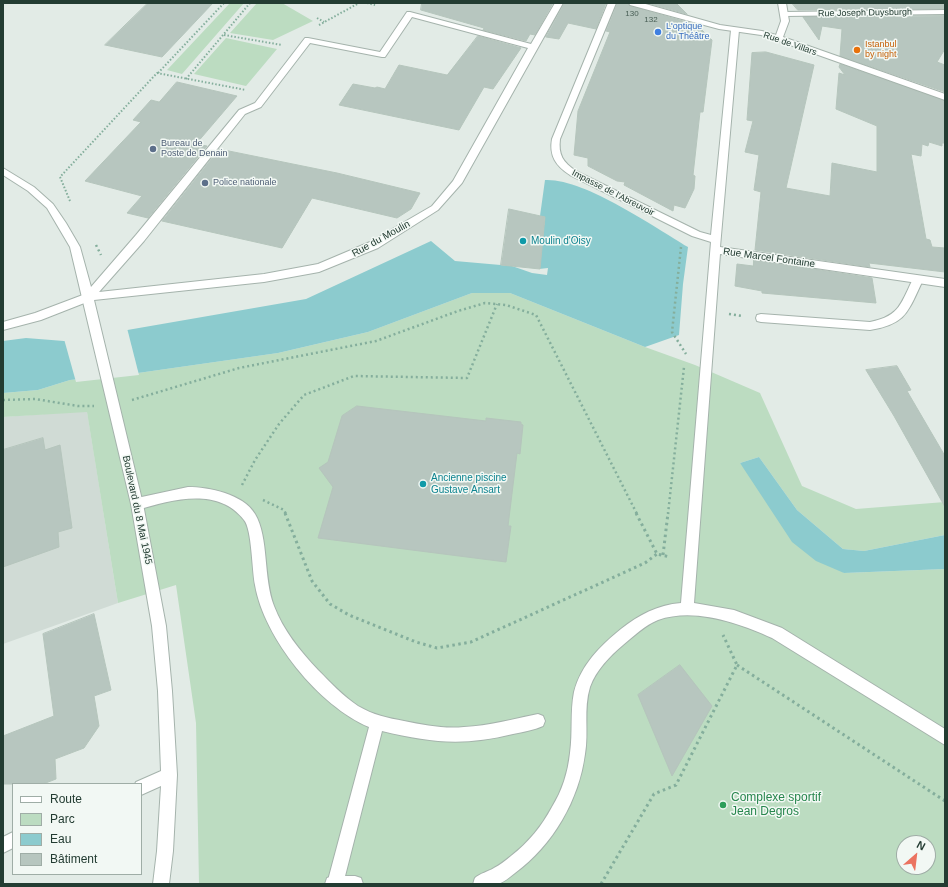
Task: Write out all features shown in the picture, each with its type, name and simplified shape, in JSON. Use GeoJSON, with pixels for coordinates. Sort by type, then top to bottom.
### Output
{"type":"FeatureCollection","features":[{"type":"Feature","properties":{"kind":"street","name":"Rue du Moulin"},"geometry":{"type":"LineString","coordinates":[[88,297],[282,276],[319,268],[350,256],[388,237],[435,208],[443,201],[457,183],[532,47],[559,3]]}},
{"type":"Feature","properties":{"kind":"street","name":"Impasse de l'Abreuvoir"},"geometry":{"type":"LineString","coordinates":[[612,3],[556,139],[554,152],[556,158],[565,168],[573,173],[716,245]]}},
{"type":"Feature","properties":{"kind":"street","name":"Rue de Villars"},"geometry":{"type":"LineString","coordinates":[[632,3],[736,30],[762,33],[779,38],[945,97]]}},
{"type":"Feature","properties":{"kind":"street"},"geometry":{"type":"LineString","coordinates":[[779,38],[784,27],[785,14],[782,3]]}},
{"type":"Feature","properties":{"kind":"street"},"geometry":{"type":"LineString","coordinates":[[922,3],[926,12]]}},
{"type":"Feature","properties":{"kind":"street","name":"Rue Joseph Duysburgh"},"geometry":{"type":"LineString","coordinates":[[785,14],[945,12]]}},
{"type":"Feature","properties":{"kind":"street"},"geometry":{"type":"LineString","coordinates":[[3,326],[37,317],[88,297],[140,238],[242,112],[258,106],[308,40],[382,55],[410,14],[532,47]]}},
{"type":"Feature","properties":{"kind":"street","name":"Rue Marcel Fontaine"},"geometry":{"type":"LineString","coordinates":[[736,30],[716,245],[918,280],[945,283]]}},
{"type":"Feature","properties":{"kind":"street","name":"Boulevard du 8 Mai 1945"},"geometry":{"type":"LineString","coordinates":[[3,171],[19,180],[42,198],[56,215],[75,247],[137,504],[159,626],[165,691],[169,775],[166,838],[161,884]]}},
{"type":"Feature","properties":{"kind":"street"},"geometry":{"type":"LineString","coordinates":[[687,609],[716,245]]}},
{"type":"Feature","properties":{"kind":"street"},"geometry":{"type":"LineString","coordinates":[[761,318],[870,326],[882,325],[892,322],[899,316],[918,280]]}},
{"type":"Feature","properties":{"kind":"street"},"geometry":{"type":"LineString","coordinates":[[137,504],[182,492],[195,492],[220,496],[232,503],[250,518],[254,529],[261,587],[268,610],[292,652],[329,692],[346,707],[377,723],[423,732],[463,735],[483,733],[538,721]]}},
{"type":"Feature","properties":{"kind":"street"},"geometry":{"type":"LineString","coordinates":[[481,884],[508,868],[526,854],[542,838],[556,817],[573,776],[578,754],[584,685],[601,656],[613,644],[644,620],[658,613],[687,609],[713,612],[746,619],[777,633],[945,738]]}},
{"type":"Feature","properties":{"kind":"street"},"geometry":{"type":"LineString","coordinates":[[355,884],[334,884],[377,723]]}},
{"type":"Feature","properties":{"kind":"street"},"geometry":{"type":"LineString","coordinates":[[142,787],[169,775]]}},
{"type":"Feature","properties":{"kind":"path"},"geometry":{"type":"LineString","coordinates":[[73,206],[60,177],[224,3]]}},
{"type":"Feature","properties":{"kind":"path"},"geometry":{"type":"LineString","coordinates":[[186,79],[250,3]]}},
{"type":"Feature","properties":{"kind":"path"},"geometry":{"type":"LineString","coordinates":[[367,3],[375,5]]}},
{"type":"Feature","properties":{"kind":"path"},"geometry":{"type":"LineString","coordinates":[[317,18],[324,22]]}},
{"type":"Feature","properties":{"kind":"path"},"geometry":{"type":"LineString","coordinates":[[223,35],[284,46]]}},
{"type":"Feature","properties":{"kind":"path"},"geometry":{"type":"LineString","coordinates":[[157,73],[266,94]]}},
{"type":"Feature","properties":{"kind":"path"},"geometry":{"type":"LineString","coordinates":[[94,242],[102,256]]}},
{"type":"Feature","properties":{"kind":"path"},"geometry":{"type":"LineString","coordinates":[[663,555],[686,352],[672,332],[682,247],[675,243]]}},
{"type":"Feature","properties":{"kind":"path"},"geometry":{"type":"LineString","coordinates":[[3,400],[35,399],[78,406],[239,368],[376,341],[458,311],[485,303],[506,305],[536,315],[657,554]]}},
{"type":"Feature","properties":{"kind":"path"},"geometry":{"type":"LineString","coordinates":[[232,503],[255,460],[279,424],[304,395],[354,376],[467,378],[497,304]]}},
{"type":"Feature","properties":{"kind":"path"},"geometry":{"type":"LineString","coordinates":[[711,311],[761,318]]}},
{"type":"Feature","properties":{"kind":"path"},"geometry":{"type":"LineString","coordinates":[[259,498],[284,510],[312,581],[330,604],[349,615],[416,642],[437,648],[471,642],[645,563],[657,554],[691,562]]}},
{"type":"Feature","properties":{"kind":"path"},"geometry":{"type":"LineString","coordinates":[[713,612],[737,666],[945,801]]}},
{"type":"Feature","properties":{"kind":"path"},"geometry":{"type":"LineString","coordinates":[[601,884],[654,794],[676,785],[737,666]]}},
{"type":"Feature","properties":{"kind":"shaded area"},"geometry":{"type":"Polygon","coordinates":[[[87,411],[118,603],[3,644],[3,417],[87,411]]]}},
{"type":"Feature","properties":{"kind":"green space"},"geometry":{"type":"Polygon","coordinates":[[[230,3],[244,3],[182,74],[167,70],[230,3]]]}},
{"type":"Feature","properties":{"kind":"green space"},"geometry":{"type":"Polygon","coordinates":[[[257,3],[282,3],[313,21],[273,40],[230,33],[257,3]]]}},
{"type":"Feature","properties":{"kind":"green space"},"geometry":{"type":"Polygon","coordinates":[[[226,38],[277,49],[246,86],[194,74],[226,38]]]}},
{"type":"Feature","properties":{"kind":"green space"},"geometry":{"type":"Polygon","coordinates":[[[472,293],[510,293],[645,347],[695,365],[760,393],[802,486],[856,509],[945,502],[945,535],[864,551],[843,549],[797,510],[759,457],[740,463],[844,573],[945,569],[945,884],[199,884],[196,723],[176,585],[118,603],[87,412],[3,417],[3,393],[38,390],[70,380],[138,373],[278,353],[368,332],[472,293]]]}},
{"type":"Feature","properties":{"kind":"water"},"geometry":{"type":"Polygon","coordinates":[[[545,180],[561,181],[598,195],[638,216],[688,247],[683,284],[679,335],[645,347],[510,293],[472,293],[368,332],[278,353],[138,373],[70,380],[38,390],[3,393],[3,341],[26,338],[64,341],[306,299],[431,241],[455,261],[512,266],[532,273],[547,275],[548,268],[539,269],[545,217],[540,216],[545,180]]]}},
{"type":"Feature","properties":{"kind":"water"},"geometry":{"type":"Polygon","coordinates":[[[759,457],[797,510],[843,549],[864,551],[945,535],[945,569],[844,573],[816,561],[792,542],[740,463],[759,457]]]}},
{"type":"Feature","properties":{"kind":"pier"},"geometry":{"type":"Polygon","coordinates":[[[127,328],[139,375],[76,382],[64,339],[127,328]]]}},
{"type":"Feature","properties":{"kind":"building"},"geometry":{"type":"Polygon","coordinates":[[[148,3],[213,3],[162,57],[105,45],[148,3]]]}},
{"type":"Feature","properties":{"kind":"building"},"geometry":{"type":"Polygon","coordinates":[[[422,3],[553,3],[535,35],[530,34],[526,41],[483,30],[484,28],[421,10],[422,3]]]}},
{"type":"Feature","properties":{"kind":"building"},"geometry":{"type":"Polygon","coordinates":[[[564,3],[606,3],[596,29],[568,23],[559,39],[546,37],[564,3]]]}},
{"type":"Feature","properties":{"kind":"building"},"geometry":{"type":"Polygon","coordinates":[[[617,3],[628,3],[630,6],[697,25],[712,40],[703,112],[700,112],[693,175],[695,176],[694,189],[685,208],[674,205],[673,211],[624,185],[625,182],[617,181],[588,166],[588,158],[574,155],[578,111],[610,32],[606,31],[617,3]]]}},
{"type":"Feature","properties":{"kind":"building"},"geometry":{"type":"Polygon","coordinates":[[[648,3],[676,3],[687,14],[648,3]]]}},
{"type":"Feature","properties":{"kind":"building"},"geometry":{"type":"Polygon","coordinates":[[[792,3],[945,3],[945,9],[798,10],[792,3]]]}},
{"type":"Feature","properties":{"kind":"building"},"geometry":{"type":"Polygon","coordinates":[[[945,16],[945,49],[937,62],[945,65],[945,92],[840,56],[842,29],[822,26],[819,40],[803,17],[945,16]]]}},
{"type":"Feature","properties":{"kind":"building"},"geometry":{"type":"Polygon","coordinates":[[[478,36],[521,48],[493,89],[484,87],[459,130],[339,105],[353,84],[385,89],[399,65],[447,75],[478,36]]]}},
{"type":"Feature","properties":{"kind":"building"},"geometry":{"type":"Polygon","coordinates":[[[766,52],[814,65],[786,188],[830,196],[832,163],[877,172],[877,126],[836,109],[839,73],[845,75],[839,67],[840,64],[945,101],[945,143],[942,143],[942,146],[929,142],[928,146],[922,144],[921,156],[911,154],[926,239],[930,240],[932,247],[945,248],[945,272],[869,263],[870,267],[755,250],[761,192],[754,190],[759,155],[745,152],[753,121],[747,120],[752,53],[766,52]]]}},
{"type":"Feature","properties":{"kind":"building","name":"Bureau de Poste de Denain"},"geometry":{"type":"Polygon","coordinates":[[[177,82],[237,96],[196,144],[207,146],[148,218],[127,213],[142,196],[85,181],[141,122],[133,120],[151,100],[159,102],[177,82]]]}},
{"type":"Feature","properties":{"kind":"building"},"geometry":{"type":"Polygon","coordinates":[[[219,149],[337,173],[420,193],[411,209],[397,218],[312,198],[282,248],[162,221],[219,149]]]}},
{"type":"Feature","properties":{"kind":"building"},"geometry":{"type":"Polygon","coordinates":[[[509,209],[545,217],[540,269],[501,265],[509,209]]]}},
{"type":"Feature","properties":{"kind":"building"},"geometry":{"type":"Polygon","coordinates":[[[754,260],[872,278],[876,303],[762,293],[762,291],[735,286],[737,264],[753,266],[754,260]]]}},
{"type":"Feature","properties":{"kind":"building"},"geometry":{"type":"Polygon","coordinates":[[[897,366],[911,390],[907,391],[945,456],[945,507],[894,416],[866,370],[897,366]]]}},
{"type":"Feature","properties":{"kind":"building","name":"Ancienne piscine Gustave Ansart"},"geometry":{"type":"Polygon","coordinates":[[[357,406],[486,421],[486,418],[521,422],[523,425],[520,454],[517,453],[508,526],[511,526],[506,562],[318,538],[333,487],[319,468],[328,462],[342,416],[357,406]]]}},
{"type":"Feature","properties":{"kind":"building"},"geometry":{"type":"Polygon","coordinates":[[[43,438],[45,450],[60,445],[72,528],[58,532],[59,547],[3,567],[3,450],[43,438]]]}},
{"type":"Feature","properties":{"kind":"building"},"geometry":{"type":"Polygon","coordinates":[[[94,614],[111,690],[94,696],[99,726],[84,748],[55,759],[56,779],[46,783],[3,784],[3,736],[54,716],[43,634],[94,614]]]}},
{"type":"Feature","properties":{"kind":"building"},"geometry":{"type":"Polygon","coordinates":[[[680,665],[712,706],[672,776],[638,695],[680,665]]]}},
{"type":"Feature","properties":{"kind":"place","name":"L'optique du Théâtre"},"geometry":{"type":"Point","coordinates":[658,32]}},
{"type":"Feature","properties":{"kind":"place","name":"Istanbul by night"},"geometry":{"type":"Point","coordinates":[857,50]}},
{"type":"Feature","properties":{"kind":"place","name":"Bureau de Poste de Denain"},"geometry":{"type":"Point","coordinates":[153,149]}},
{"type":"Feature","properties":{"kind":"place","name":"Police nationale"},"geometry":{"type":"Point","coordinates":[205,183]}},
{"type":"Feature","properties":{"kind":"place","name":"Moulin d'Oisy"},"geometry":{"type":"Point","coordinates":[523,241]}},
{"type":"Feature","properties":{"kind":"place","name":"Ancienne piscine Gustave Ansart"},"geometry":{"type":"Point","coordinates":[423,484]}},
{"type":"Feature","properties":{"kind":"place","name":"Complexe sportif Jean Degros"},"geometry":{"type":"Point","coordinates":[723,805]}}]}
